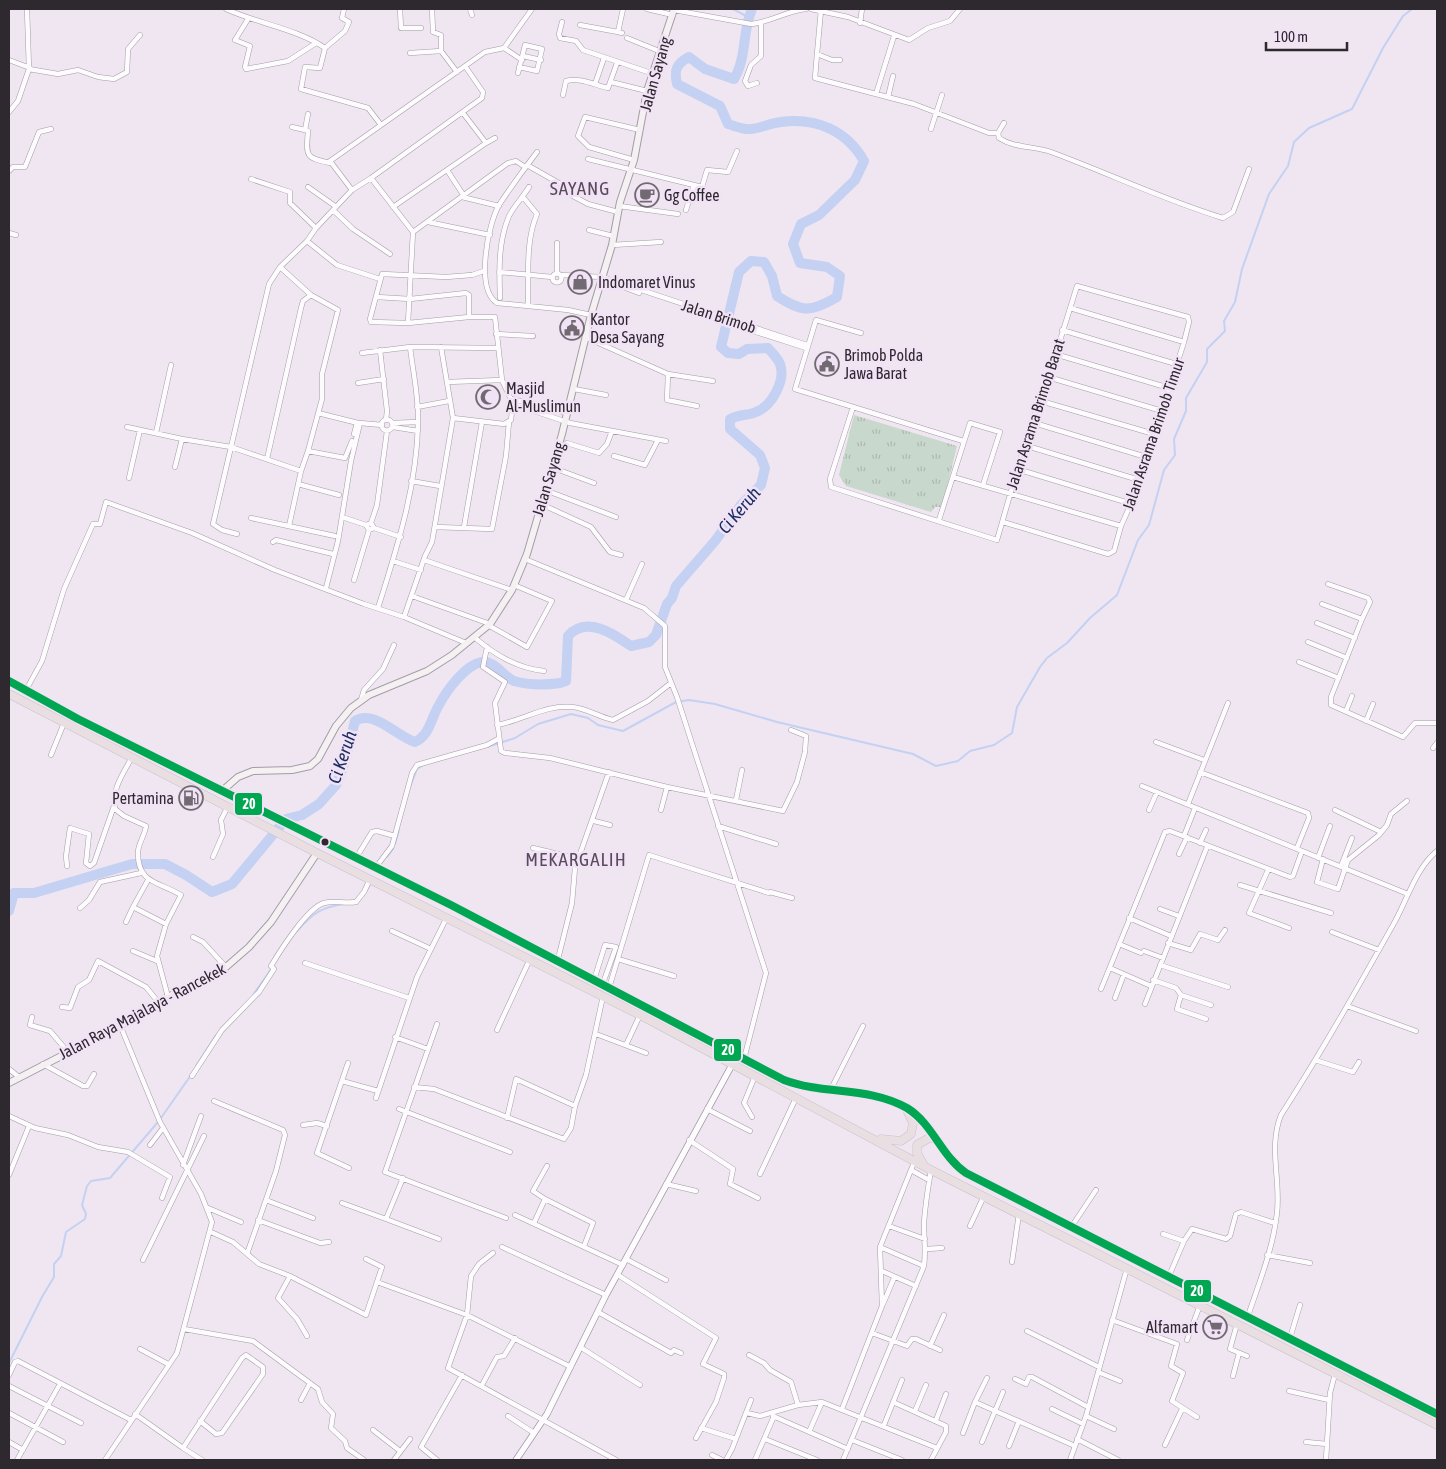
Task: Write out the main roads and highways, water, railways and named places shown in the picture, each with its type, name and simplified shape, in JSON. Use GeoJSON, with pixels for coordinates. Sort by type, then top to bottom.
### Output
{"type":"FeatureCollection","features":[{"type":"Feature","properties":{"kind":"highway"},"geometry":{"type":"LineString","coordinates":[[9,682],[270,816],[378,868],[593,982],[784,1080],[801,1086],[874,1095],[906,1108],[920,1119],[950,1160],[966,1173],[1437,1414]]}},
{"type":"Feature","properties":{"kind":"highway"},"geometry":{"type":"LineString","coordinates":[[9,694],[287,838],[640,1014],[756,1075],[867,1137],[1437,1425]]}},
{"type":"Feature","properties":{"kind":"highway"},"geometry":{"type":"LineString","coordinates":[[867,1137],[893,1142],[908,1138],[913,1123],[906,1108]]}},
{"type":"Feature","properties":{"kind":"highway"},"geometry":{"type":"LineString","coordinates":[[928,1168],[917,1153],[917,1145],[930,1138],[936,1139]]}},
{"type":"Feature","properties":{"kind":"highway"},"geometry":{"type":"LineString","coordinates":[[1273,1343],[1279,1332]]}},
{"type":"Feature","properties":{"kind":"main road","name":"Jalan Sayang"},"geometry":{"type":"LineString","coordinates":[[222,791],[238,777],[253,771],[292,770],[310,766],[318,759],[336,726],[351,708],[369,695],[427,671],[466,644],[489,625],[513,587],[525,559],[574,389],[600,278],[612,245],[618,209],[634,160],[646,91],[674,11]]}},
{"type":"Feature","properties":{"kind":"main road","name":"Jalan Raya Majalaya - Rancekek"},"geometry":{"type":"LineString","coordinates":[[9,1083],[226,967],[249,947],[271,922],[317,853]]}},
{"type":"Feature","properties":{"kind":"waterway"},"geometry":{"type":"LineString","coordinates":[[733,9],[748,17]]}},
{"type":"Feature","properties":{"kind":"waterway","name":"Ci Keruh"},"geometry":{"type":"LineString","coordinates":[[9,911],[14,893],[34,893],[132,864],[165,864],[212,892],[232,884],[286,819],[302,815],[319,804],[336,785],[344,764],[355,721],[362,718],[370,718],[415,742],[427,731],[447,692],[463,673],[476,664],[482,662],[491,664],[514,681],[537,684],[560,683],[566,681],[568,636],[575,630],[583,627],[600,629],[617,636],[631,646],[649,642],[656,635],[667,604],[672,598],[676,586],[715,541],[741,505],[761,485],[765,468],[760,455],[730,429],[730,419],[756,412],[767,404],[776,392],[781,377],[780,364],[768,348],[747,349],[739,354],[728,353],[721,347],[739,272],[751,261],[764,262],[772,276],[777,296],[800,308],[820,306],[837,297],[840,276],[827,267],[800,263],[793,244],[801,224],[819,215],[855,180],[864,161],[849,142],[829,128],[818,124],[794,121],[748,129],[728,124],[720,106],[677,84],[677,68],[681,62],[689,57],[705,69],[734,79],[741,62],[752,9]]}},
{"type":"Feature","properties":{"kind":"waterway"},"geometry":{"type":"LineString","coordinates":[[487,747],[515,738],[538,724],[571,714],[588,718],[598,725],[623,731],[676,702],[689,700],[715,704],[777,722],[913,754],[936,766],[958,761],[970,751],[994,745],[1012,733],[1017,707],[1040,667],[1047,658],[1067,643],[1090,618],[1117,595],[1138,540],[1149,525],[1164,470],[1175,455],[1174,439],[1186,411],[1186,398],[1207,362],[1207,349],[1225,331],[1224,321],[1235,302],[1242,269],[1269,194],[1288,166],[1294,142],[1309,128],[1352,109],[1383,48],[1403,16],[1412,9]]}},
{"type":"Feature","properties":{"kind":"waterway"},"geometry":{"type":"LineString","coordinates":[[410,787],[417,769],[425,764]]}},
{"type":"Feature","properties":{"kind":"waterway"},"geometry":{"type":"LineString","coordinates":[[395,844],[399,830]]}},
{"type":"Feature","properties":{"kind":"waterway"},"geometry":{"type":"LineString","coordinates":[[387,857],[393,849]]}},
{"type":"Feature","properties":{"kind":"waterway"},"geometry":{"type":"LineString","coordinates":[[359,901],[372,882]]}},
{"type":"Feature","properties":{"kind":"waterway"},"geometry":{"type":"LineString","coordinates":[[297,931],[323,909],[345,904]]}},
{"type":"Feature","properties":{"kind":"waterway"},"geometry":{"type":"LineString","coordinates":[[253,995],[272,968]]}},
{"type":"Feature","properties":{"kind":"waterway"},"geometry":{"type":"LineString","coordinates":[[196,1066],[216,1035]]}},
{"type":"Feature","properties":{"kind":"waterway"},"geometry":{"type":"LineString","coordinates":[[161,1118],[191,1075]]}},
{"type":"Feature","properties":{"kind":"waterway"},"geometry":{"type":"LineString","coordinates":[[9,1363],[54,1277],[54,1264],[61,1256],[66,1232],[85,1219],[86,1214],[82,1205],[87,1186],[91,1181],[110,1178],[158,1122]]}},
{"type":"Feature","properties":{"kind":"place","name":"Gg Coffee"},"geometry":{"type":"Point","coordinates":[647,195]}},
{"type":"Feature","properties":{"kind":"place","name":"Indomaret Vinus"},"geometry":{"type":"Point","coordinates":[580,282]}},
{"type":"Feature","properties":{"kind":"place","name":"Kantor Desa Sayang"},"geometry":{"type":"Point","coordinates":[572,328]}},
{"type":"Feature","properties":{"kind":"place","name":"Brimob Polda Jawa Barat"},"geometry":{"type":"Point","coordinates":[827,364]}},
{"type":"Feature","properties":{"kind":"place","name":"Masjid Al-Muslimun"},"geometry":{"type":"Point","coordinates":[488,397]}},
{"type":"Feature","properties":{"kind":"place","name":"Pertamina"},"geometry":{"type":"Point","coordinates":[191,798]}},
{"type":"Feature","properties":{"kind":"place","name":"Alfamart"},"geometry":{"type":"Point","coordinates":[1215,1327]}},
{"type":"Feature","properties":{"kind":"district","name":"SAYANG"},"geometry":{"type":"Point","coordinates":[580,188]}},
{"type":"Feature","properties":{"kind":"district","name":"MEKARGALIH"},"geometry":{"type":"Point","coordinates":[576,859]}}]}
